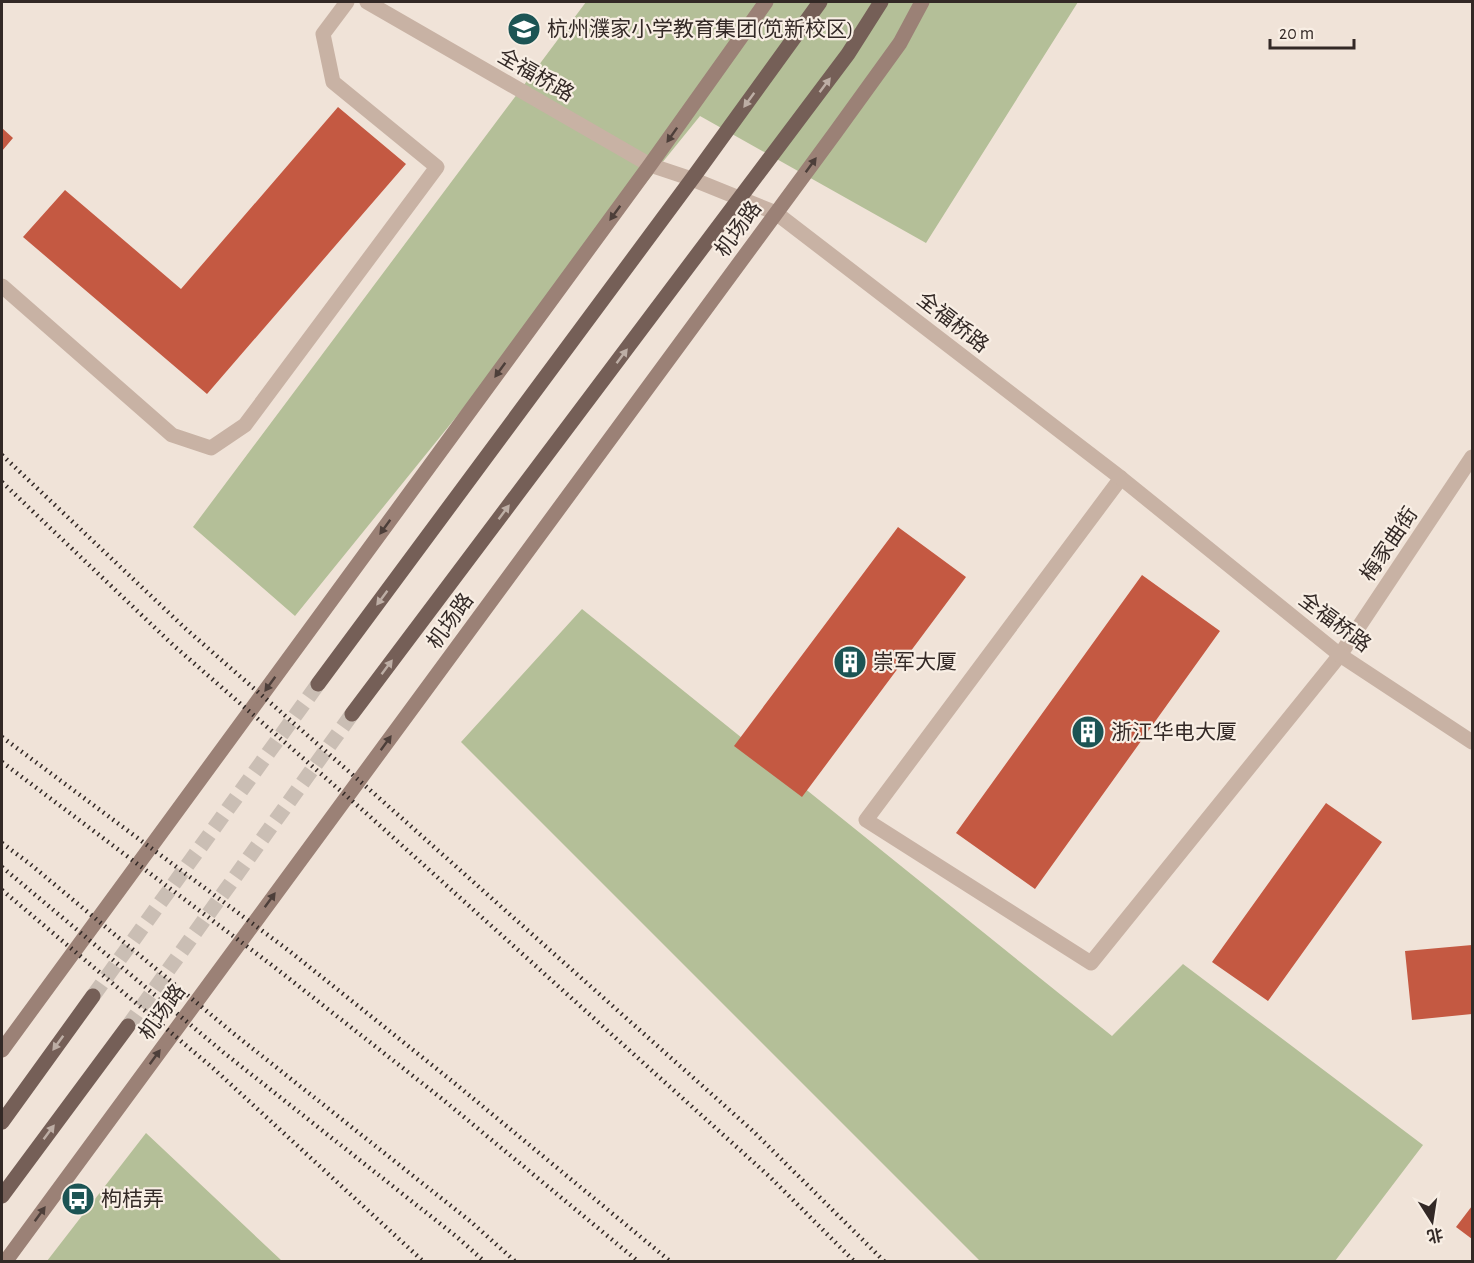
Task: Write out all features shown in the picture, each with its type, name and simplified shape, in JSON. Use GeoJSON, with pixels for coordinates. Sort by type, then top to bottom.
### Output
{"type":"FeatureCollection","features":[{"type":"Feature","properties":{"kind":"main road"},"geometry":{"type":"LineString","coordinates":[[2,1050],[650,165],[766,2]]}},
{"type":"Feature","properties":{"kind":"main road"},"geometry":{"type":"LineString","coordinates":[[318,684],[692,179],[820,2]]}},
{"type":"Feature","properties":{"kind":"main road","name":"机场路"},"geometry":{"type":"LineString","coordinates":[[352,714],[848,54],[881,2]]}},
{"type":"Feature","properties":{"kind":"main road","name":"机场路"},"geometry":{"type":"LineString","coordinates":[[5,1262],[900,43],[922,2]]}},
{"type":"Feature","properties":{"kind":"main road"},"geometry":{"type":"LineString","coordinates":[[2,1122],[93,996]]}},
{"type":"Feature","properties":{"kind":"main road","name":"机场路"},"geometry":{"type":"LineString","coordinates":[[2,1196],[128,1026]]}},
{"type":"Feature","properties":{"kind":"street"},"geometry":{"type":"LineString","coordinates":[[2,286],[172,435],[211,448],[245,425],[437,166],[333,82],[323,34],[347,2]]}},
{"type":"Feature","properties":{"kind":"street","name":"全福桥路"},"geometry":{"type":"LineString","coordinates":[[367,2],[650,165],[692,179],[776,213],[1121,478],[1340,655],[1473,742]]}},
{"type":"Feature","properties":{"kind":"street","name":"梅家曲街"},"geometry":{"type":"LineString","coordinates":[[1121,478],[866,820],[1091,963],[1340,655],[1473,457]]}},
{"type":"Feature","properties":{"kind":"green space"},"geometry":{"type":"Polygon","coordinates":[[[586,2],[1078,2],[926,243],[700,116],[295,616],[193,527],[586,2]]]}},
{"type":"Feature","properties":{"kind":"green space"},"geometry":{"type":"Polygon","coordinates":[[[582,609],[1112,1036],[1183,964],[1423,1145],[1335,1261],[980,1261],[461,742],[582,609]]]}},
{"type":"Feature","properties":{"kind":"green space"},"geometry":{"type":"Polygon","coordinates":[[[146,1133],[282,1261],[47,1261],[146,1133]]]}},
{"type":"Feature","properties":{"kind":"building"},"geometry":{"type":"Polygon","coordinates":[[[338,107],[406,164],[207,394],[23,237],[65,190],[181,289],[338,107]]]}},
{"type":"Feature","properties":{"kind":"building"},"geometry":{"type":"Polygon","coordinates":[[[2,128],[13,138],[2,151],[2,128]]]}},
{"type":"Feature","properties":{"kind":"building","name":"崇军大厦"},"geometry":{"type":"Polygon","coordinates":[[[898,527],[966,577],[802,797],[734,746],[898,527]]]}},
{"type":"Feature","properties":{"kind":"building","name":"浙江华电大厦"},"geometry":{"type":"Polygon","coordinates":[[[1142,575],[1220,631],[1035,889],[956,833],[1142,575]]]}},
{"type":"Feature","properties":{"kind":"building"},"geometry":{"type":"Polygon","coordinates":[[[1326,803],[1382,842],[1268,1001],[1212,962],[1326,803]]]}},
{"type":"Feature","properties":{"kind":"building"},"geometry":{"type":"Polygon","coordinates":[[[1472,945],[1472,1014],[1412,1020],[1405,951],[1472,945]]]}},
{"type":"Feature","properties":{"kind":"building"},"geometry":{"type":"Polygon","coordinates":[[[1472,1206],[1472,1239],[1456,1227],[1472,1206]]]}},
{"type":"Feature","properties":{"kind":"tunnel"},"geometry":{"type":"LineString","coordinates":[[93,996],[318,684]]}},
{"type":"Feature","properties":{"kind":"tunnel"},"geometry":{"type":"LineString","coordinates":[[128,1026],[352,714]]}},
{"type":"Feature","properties":{"kind":"railway"},"geometry":{"type":"LineString","coordinates":[[2,455],[186,629],[753,1131],[885,1262]]}},
{"type":"Feature","properties":{"kind":"railway"},"geometry":{"type":"LineString","coordinates":[[2,482],[173,645],[366,813],[770,1177],[855,1262]]}},
{"type":"Feature","properties":{"kind":"railway"},"geometry":{"type":"LineString","coordinates":[[2,737],[288,950],[452,1081],[671,1262]]}},
{"type":"Feature","properties":{"kind":"railway"},"geometry":{"type":"LineString","coordinates":[[2,762],[273,966],[441,1098],[639,1262]]}},
{"type":"Feature","properties":{"kind":"railway"},"geometry":{"type":"LineString","coordinates":[[2,843],[233,1033],[470,1221],[516,1262]]}},
{"type":"Feature","properties":{"kind":"railway"},"geometry":{"type":"LineString","coordinates":[[2,867],[223,1052],[457,1237],[485,1262]]}},
{"type":"Feature","properties":{"kind":"railway"},"geometry":{"type":"LineString","coordinates":[[2,890],[214,1069],[424,1262]]}},
{"type":"Feature","properties":{"kind":"place","name":"杭州濮家小学教育集团(笕新校区)"},"geometry":{"type":"Point","coordinates":[524,29]}},
{"type":"Feature","properties":{"kind":"place","name":"崇军大厦"},"geometry":{"type":"Point","coordinates":[850,662]}},
{"type":"Feature","properties":{"kind":"place","name":"浙江华电大厦"},"geometry":{"type":"Point","coordinates":[1088,732]}},
{"type":"Feature","properties":{"kind":"place","name":"枸桔弄"},"geometry":{"type":"Point","coordinates":[78,1199]}}]}
